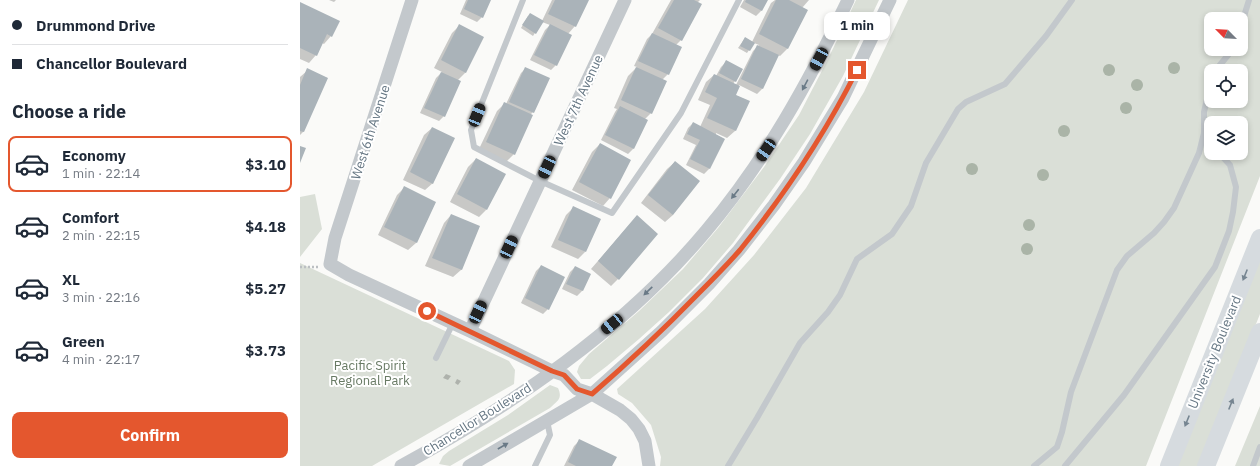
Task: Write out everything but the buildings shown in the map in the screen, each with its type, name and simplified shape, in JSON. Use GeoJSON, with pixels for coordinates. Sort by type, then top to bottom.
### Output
{"type":"FeatureCollection","features":[{"type":"Feature","properties":{"kind":"main road","name":"University Boulevard"},"geometry":{"type":"LineString","coordinates":[[1169,466],[1260,238]]}},
{"type":"Feature","properties":{"kind":"main road"},"geometry":{"type":"LineString","coordinates":[[1206,466],[1260,332]]}},
{"type":"Feature","properties":{"kind":"street","name":"West 6th Avenue"},"geometry":{"type":"LineString","coordinates":[[412,0],[335,238],[330,264],[349,275],[453,323]]}},
{"type":"Feature","properties":{"kind":"street","name":"West 7th Avenue"},"geometry":{"type":"LineString","coordinates":[[470,331],[625,0]]}},
{"type":"Feature","properties":{"kind":"street","name":"Chancellor Boulevard"},"geometry":{"type":"LineString","coordinates":[[401,466],[491,413],[577,354],[624,315],[668,272],[706,231],[739,188],[782,125],[800,95],[848,0]]}},
{"type":"Feature","properties":{"kind":"street"},"geometry":{"type":"LineString","coordinates":[[469,466],[592,394],[662,331],[709,284],[739,250],[804,162],[843,98],[890,0]]}},
{"type":"Feature","properties":{"kind":"street"},"geometry":{"type":"LineString","coordinates":[[453,323],[552,371],[564,375],[577,389],[592,394],[620,410],[631,419],[639,429],[645,441],[649,466]]}},
{"type":"Feature","properties":{"kind":"street"},"geometry":{"type":"LineString","coordinates":[[422,466],[427,452]]}},
{"type":"Feature","properties":{"kind":"lane"},"geometry":{"type":"LineString","coordinates":[[523,0],[471,130],[474,147],[540,181],[612,213],[681,112],[739,0]]}},
{"type":"Feature","properties":{"kind":"lane"},"geometry":{"type":"LineString","coordinates":[[728,466],[800,343],[828,312],[840,295],[857,259],[892,234],[911,206],[926,163],[958,109],[966,102],[1005,84],[1046,36],[1072,0]]}},
{"type":"Feature","properties":{"kind":"lane"},"geometry":{"type":"LineString","coordinates":[[1246,12],[1249,0]]}},
{"type":"Feature","properties":{"kind":"lane"},"geometry":{"type":"LineString","coordinates":[[1221,64],[1227,56]]}},
{"type":"Feature","properties":{"kind":"lane"},"geometry":{"type":"LineString","coordinates":[[1034,466],[1057,447],[1071,392],[1117,270],[1127,256],[1154,233],[1174,208],[1200,153],[1204,133]]}},
{"type":"Feature","properties":{"kind":"lane"},"geometry":{"type":"LineString","coordinates":[[1065,466],[1124,395],[1215,267],[1229,231],[1236,187],[1230,165],[1225,160]]}},
{"type":"Feature","properties":{"kind":"lane"},"geometry":{"type":"LineString","coordinates":[[436,358],[453,323]]}},
{"type":"Feature","properties":{"kind":"lane"},"geometry":{"type":"LineString","coordinates":[[536,466],[550,435],[547,421]]}},
{"type":"Feature","properties":{"kind":"lane"},"geometry":{"type":"LineString","coordinates":[[1253,466],[1260,446]]}},
{"type":"Feature","properties":{"kind":"green space"},"geometry":{"type":"Polygon","coordinates":[[[856,0],[879,0],[843,76],[810,134],[780,179],[733,243],[703,278],[669,312],[607,366],[590,379],[581,379],[577,372],[579,366],[589,354],[639,311],[683,269],[718,228],[764,167],[799,115],[856,0]]]}},
{"type":"Feature","properties":{"kind":"green space"},"geometry":{"type":"Polygon","coordinates":[[[908,0],[1260,0],[1260,176],[1146,466],[660,466],[661,457],[651,425],[632,403],[618,394],[617,389],[705,309],[754,255],[806,188],[864,92],[908,0]]]}},
{"type":"Feature","properties":{"kind":"green space"},"geometry":{"type":"Polygon","coordinates":[[[315,194],[322,229],[300,257],[300,197],[315,194]]]}},
{"type":"Feature","properties":{"kind":"green space"},"geometry":{"type":"Polygon","coordinates":[[[1260,249],[1260,314],[1199,466],[1173,466],[1260,249]]]}},
{"type":"Feature","properties":{"kind":"green space","name":"Pacific Spirit Regional Park"},"geometry":{"type":"Polygon","coordinates":[[[300,263],[509,361],[515,370],[514,384],[372,466],[300,466],[300,263]]]}},
{"type":"Feature","properties":{"kind":"green space"},"geometry":{"type":"Polygon","coordinates":[[[550,385],[558,388],[560,397],[550,408],[450,466],[439,464],[443,456],[449,451],[508,415],[550,385]]]}},
{"type":"Feature","properties":{"kind":"green space"},"geometry":{"type":"Polygon","coordinates":[[[1260,406],[1260,466],[1235,466],[1260,406]]]}},
{"type":"Feature","properties":{"kind":"route"},"geometry":{"type":"LineString","coordinates":[[427,311],[552,371],[564,375],[577,389],[592,394],[662,331],[709,284],[739,250],[804,162],[843,98],[857,70]]}}]}
